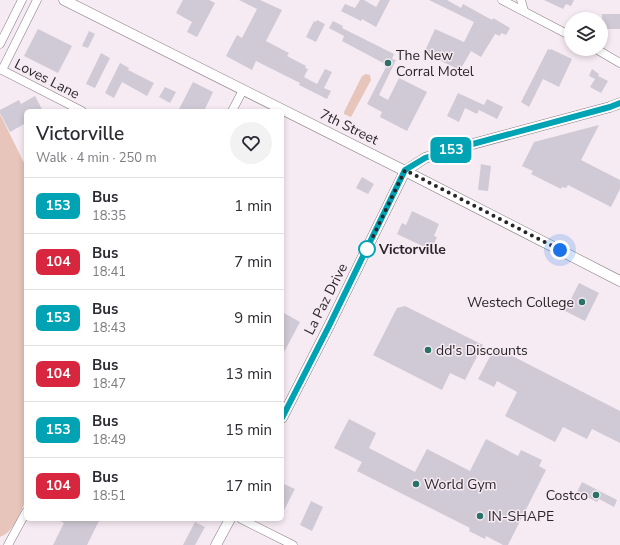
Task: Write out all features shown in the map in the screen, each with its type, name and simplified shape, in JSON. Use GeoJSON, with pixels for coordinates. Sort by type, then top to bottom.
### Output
{"type":"FeatureCollection","features":[{"type":"Feature","properties":{"kind":"main road","name":"7th Street"},"geometry":{"type":"LineString","coordinates":[[64,0],[281,109]]}},
{"type":"Feature","properties":{"kind":"main road"},"geometry":{"type":"LineString","coordinates":[[405,170],[425,158],[443,152],[617,105]]}},
{"type":"Feature","properties":{"kind":"main road","name":"7th Street"},"geometry":{"type":"LineString","coordinates":[[284,110],[405,170],[620,281]]}},
{"type":"Feature","properties":{"kind":"main road","name":"La Paz Drive"},"geometry":{"type":"LineString","coordinates":[[284,414],[405,170]]}},
{"type":"Feature","properties":{"kind":"main road"},"geometry":{"type":"LineString","coordinates":[[216,545],[229,521]]}},
{"type":"Feature","properties":{"kind":"street"},"geometry":{"type":"LineString","coordinates":[[0,44],[22,0]]}},
{"type":"Feature","properties":{"kind":"street"},"geometry":{"type":"LineString","coordinates":[[1,70],[37,0]]}},
{"type":"Feature","properties":{"kind":"street"},"geometry":{"type":"LineString","coordinates":[[502,0],[564,32]]}},
{"type":"Feature","properties":{"kind":"street"},"geometry":{"type":"LineString","coordinates":[[521,0],[524,11]]}},
{"type":"Feature","properties":{"kind":"street"},"geometry":{"type":"LineString","coordinates":[[608,56],[620,63]]}},
{"type":"Feature","properties":{"kind":"street","name":"Loves Lane"},"geometry":{"type":"LineString","coordinates":[[1,70],[78,109]]}},
{"type":"Feature","properties":{"kind":"street"},"geometry":{"type":"LineString","coordinates":[[233,109],[243,90]]}},
{"type":"Feature","properties":{"kind":"street"},"geometry":{"type":"LineString","coordinates":[[8,545],[24,516]]}},
{"type":"Feature","properties":{"kind":"street"},"geometry":{"type":"LineString","coordinates":[[245,521],[293,545]]}},
{"type":"Feature","properties":{"kind":"shaded area"},"geometry":{"type":"Polygon","coordinates":[[[366,74],[370,75],[371,80],[351,117],[344,114],[362,76],[366,74]]]}},
{"type":"Feature","properties":{"kind":"shaded area"},"geometry":{"type":"Polygon","coordinates":[[[0,114],[24,163],[24,505],[13,526],[9,531],[0,537],[0,114]]]}},
{"type":"Feature","properties":{"kind":"building"},"geometry":{"type":"Polygon","coordinates":[[[183,0],[209,0],[215,3],[197,37],[187,32],[192,22],[176,13],[183,0]]]}},
{"type":"Feature","properties":{"kind":"building"},"geometry":{"type":"Polygon","coordinates":[[[239,0],[260,0],[282,10],[266,41],[289,53],[287,56],[306,66],[305,68],[308,69],[304,77],[317,84],[325,69],[332,72],[324,88],[331,91],[327,99],[299,85],[300,83],[256,61],[252,70],[226,56],[237,35],[242,38],[257,9],[239,0]]]}},
{"type":"Feature","properties":{"kind":"building"},"geometry":{"type":"Polygon","coordinates":[[[360,0],[364,0],[376,7],[380,0],[390,0],[376,27],[362,19],[361,21],[341,11],[345,4],[355,8],[360,0]]]}},
{"type":"Feature","properties":{"kind":"building"},"geometry":{"type":"Polygon","coordinates":[[[429,0],[447,0],[461,8],[463,4],[510,28],[506,35],[501,33],[500,36],[495,34],[481,57],[471,51],[460,70],[424,53],[435,29],[464,42],[474,22],[429,0]]]}},
{"type":"Feature","properties":{"kind":"building"},"geometry":{"type":"Polygon","coordinates":[[[544,0],[574,0],[571,6],[566,4],[563,9],[544,0]]]}},
{"type":"Feature","properties":{"kind":"building"},"geometry":{"type":"Polygon","coordinates":[[[608,14],[620,14],[620,29],[608,29],[608,14]]]}},
{"type":"Feature","properties":{"kind":"building"},"geometry":{"type":"Polygon","coordinates":[[[317,20],[325,24],[316,42],[306,37],[314,21],[316,22],[317,20]]]}},
{"type":"Feature","properties":{"kind":"building"},"geometry":{"type":"Polygon","coordinates":[[[333,21],[343,26],[342,28],[394,54],[392,59],[396,60],[379,95],[388,100],[399,78],[427,92],[407,131],[380,117],[382,112],[367,104],[387,65],[342,41],[344,36],[329,28],[333,21]]]}},
{"type":"Feature","properties":{"kind":"building"},"geometry":{"type":"Polygon","coordinates":[[[38,29],[72,46],[58,73],[24,56],[38,29]]]}},
{"type":"Feature","properties":{"kind":"building"},"geometry":{"type":"Polygon","coordinates":[[[89,31],[95,34],[88,48],[82,46],[89,31]]]}},
{"type":"Feature","properties":{"kind":"building"},"geometry":{"type":"Polygon","coordinates":[[[548,49],[572,59],[559,87],[543,79],[529,107],[521,102],[548,49]]]}},
{"type":"Feature","properties":{"kind":"building"},"geometry":{"type":"Polygon","coordinates":[[[101,53],[110,58],[95,88],[86,84],[101,53]]]}},
{"type":"Feature","properties":{"kind":"building"},"geometry":{"type":"Polygon","coordinates":[[[120,63],[129,68],[128,70],[154,83],[147,96],[122,82],[114,98],[105,93],[120,63]]]}},
{"type":"Feature","properties":{"kind":"building"},"geometry":{"type":"Polygon","coordinates":[[[592,69],[599,74],[598,76],[608,81],[601,93],[590,87],[595,79],[589,76],[592,69]]]}},
{"type":"Feature","properties":{"kind":"building"},"geometry":{"type":"Polygon","coordinates":[[[193,82],[213,92],[205,109],[179,109],[193,82]]]}},
{"type":"Feature","properties":{"kind":"building"},"geometry":{"type":"Polygon","coordinates":[[[165,87],[176,92],[170,103],[159,97],[165,87]]]}},
{"type":"Feature","properties":{"kind":"building"},"geometry":{"type":"Polygon","coordinates":[[[458,93],[484,105],[487,99],[503,107],[497,119],[479,110],[477,114],[465,108],[459,122],[447,116],[458,93]]]}},
{"type":"Feature","properties":{"kind":"building"},"geometry":{"type":"Polygon","coordinates":[[[35,96],[42,109],[24,109],[24,124],[10,132],[0,113],[0,110],[19,100],[21,104],[35,96]]]}},
{"type":"Feature","properties":{"kind":"building"},"geometry":{"type":"Polygon","coordinates":[[[599,125],[581,160],[620,180],[620,189],[611,207],[568,185],[566,188],[562,187],[561,189],[531,174],[533,171],[522,166],[534,142],[599,125]]]}},
{"type":"Feature","properties":{"kind":"building"},"geometry":{"type":"Polygon","coordinates":[[[481,164],[491,166],[488,191],[478,190],[481,164]]]}},
{"type":"Feature","properties":{"kind":"building"},"geometry":{"type":"Polygon","coordinates":[[[362,177],[374,184],[368,194],[356,188],[362,177]]]}},
{"type":"Feature","properties":{"kind":"building"},"geometry":{"type":"Polygon","coordinates":[[[412,211],[439,224],[434,236],[437,237],[431,250],[397,234],[402,223],[406,225],[412,211]]]}},
{"type":"Feature","properties":{"kind":"building","name":"Westech College"},"geometry":{"type":"Polygon","coordinates":[[[579,283],[599,293],[585,321],[565,311],[579,283]]]}},
{"type":"Feature","properties":{"kind":"building","name":"dd's Discounts"},"geometry":{"type":"Polygon","coordinates":[[[405,306],[483,345],[465,380],[450,373],[442,390],[373,355],[397,308],[405,306]]]}},
{"type":"Feature","properties":{"kind":"building"},"geometry":{"type":"Polygon","coordinates":[[[284,313],[300,322],[284,352],[284,313]]]}},
{"type":"Feature","properties":{"kind":"building"},"geometry":{"type":"Polygon","coordinates":[[[495,347],[620,411],[620,443],[592,429],[587,439],[563,427],[555,442],[505,416],[517,392],[497,381],[494,387],[478,379],[495,347]]]}},
{"type":"Feature","properties":{"kind":"building"},"geometry":{"type":"Polygon","coordinates":[[[349,419],[376,433],[369,448],[415,472],[427,449],[470,471],[486,439],[518,456],[521,450],[542,460],[539,466],[546,470],[508,545],[503,545],[486,536],[485,539],[469,531],[470,528],[357,471],[362,462],[334,448],[349,419]]]}},
{"type":"Feature","properties":{"kind":"building","name":"Costco"},"geometry":{"type":"Polygon","coordinates":[[[582,482],[617,500],[614,507],[599,499],[597,502],[577,492],[582,482]]]}},
{"type":"Feature","properties":{"kind":"building"},"geometry":{"type":"Polygon","coordinates":[[[284,484],[295,489],[284,510],[284,484]]]}},
{"type":"Feature","properties":{"kind":"building"},"geometry":{"type":"Polygon","coordinates":[[[311,501],[323,507],[312,531],[300,525],[311,501]]]}},
{"type":"Feature","properties":{"kind":"building"},"geometry":{"type":"Polygon","coordinates":[[[60,521],[99,521],[87,545],[53,545],[64,523],[60,521]]]}},
{"type":"Feature","properties":{"kind":"building"},"geometry":{"type":"Polygon","coordinates":[[[195,522],[205,527],[195,545],[183,545],[195,522]]]}},
{"type":"Feature","properties":{"kind":"bus line","name":"153"},"geometry":{"type":"LineString","coordinates":[[284,414],[405,170],[425,158],[443,152],[620,103]]}},
{"type":"Feature","properties":{"kind":"place","name":"The New Corral Motel"},"geometry":{"type":"Point","coordinates":[388,63]}},
{"type":"Feature","properties":{"kind":"place","name":"Victorville"},"geometry":{"type":"Point","coordinates":[367,249]}},
{"type":"Feature","properties":{"kind":"place","name":"Westech College"},"geometry":{"type":"Point","coordinates":[582,302]}},
{"type":"Feature","properties":{"kind":"place","name":"dd's Discounts"},"geometry":{"type":"Point","coordinates":[428,350]}},
{"type":"Feature","properties":{"kind":"place","name":"World Gym"},"geometry":{"type":"Point","coordinates":[416,484]}},
{"type":"Feature","properties":{"kind":"place","name":"Costco"},"geometry":{"type":"Point","coordinates":[596,495]}},
{"type":"Feature","properties":{"kind":"place","name":"IN-SHAPE"},"geometry":{"type":"Point","coordinates":[480,516]}},
{"type":"Feature","properties":{"kind":"route"},"geometry":{"type":"LineString","coordinates":[[367,249],[405,170],[560,250]]}}]}
